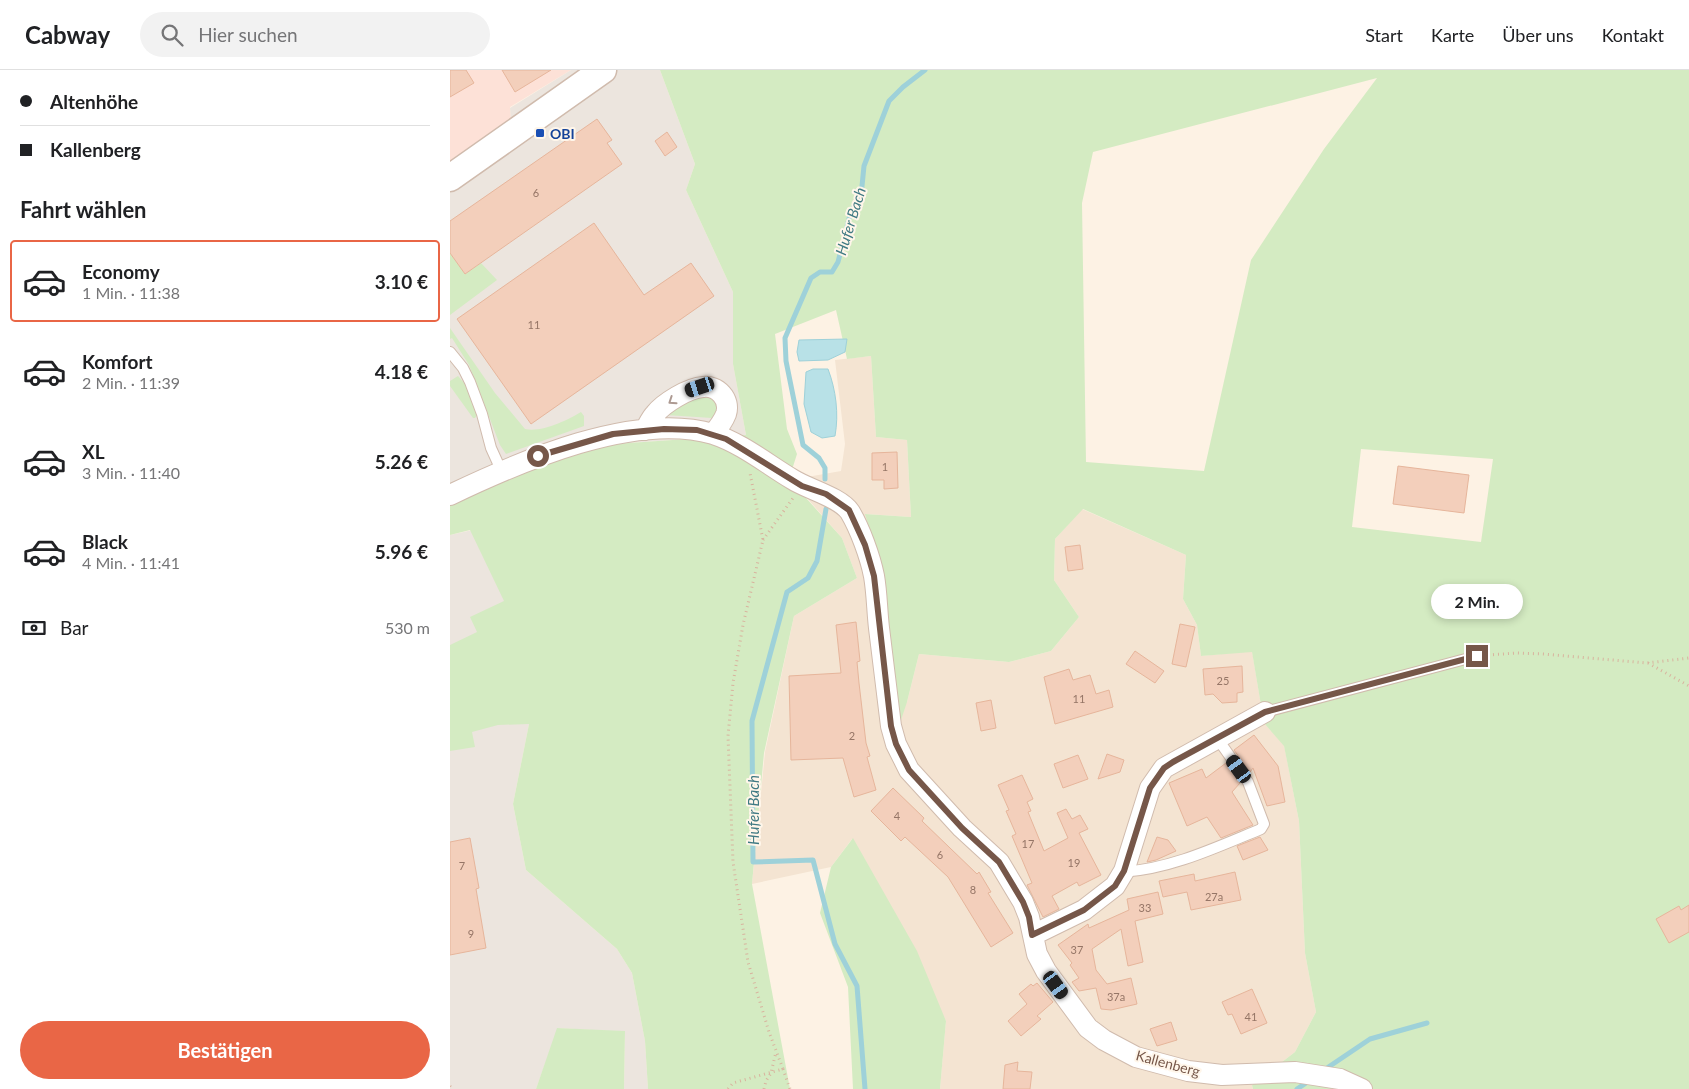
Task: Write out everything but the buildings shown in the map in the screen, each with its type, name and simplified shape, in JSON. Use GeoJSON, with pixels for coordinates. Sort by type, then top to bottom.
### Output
{"type":"FeatureCollection","features":[{"type":"Feature","properties":{"kind":"street"},"geometry":{"type":"LineString","coordinates":[[450,178],[603,70]]}},
{"type":"Feature","properties":{"kind":"street"},"geometry":{"type":"LineString","coordinates":[[645,430],[656,412],[666,404],[691,390],[709,387],[715,388],[720,392],[727,410],[722,423],[713,434]]}},
{"type":"Feature","properties":{"kind":"street","name":"Kallenberg"},"geometry":{"type":"LineString","coordinates":[[450,495],[502,470],[576,444],[613,434],[645,430],[681,429],[713,434],[726,439],[802,486],[826,494],[849,510],[865,545],[874,576],[891,726],[896,744],[909,770],[962,828],[999,862],[1023,902],[1029,917],[1037,954],[1046,971],[1088,1028],[1104,1040],[1136,1057],[1188,1071],[1222,1075],[1295,1072],[1340,1079],[1362,1089]]}},
{"type":"Feature","properties":{"kind":"street"},"geometry":{"type":"LineString","coordinates":[[1032,935],[1084,910],[1115,886],[1123,872],[1150,788],[1164,768],[1265,712]]}},
{"type":"Feature","properties":{"kind":"lane"},"geometry":{"type":"LineString","coordinates":[[450,352],[463,368],[470,382],[482,414],[491,448],[502,470]]}},
{"type":"Feature","properties":{"kind":"lane"},"geometry":{"type":"LineString","coordinates":[[1265,712],[1477,656]]}},
{"type":"Feature","properties":{"kind":"lane"},"geometry":{"type":"LineString","coordinates":[[1123,872],[1139,872],[1188,858],[1261,829],[1264,824],[1248,782],[1217,738]]}},
{"type":"Feature","properties":{"kind":"path"},"geometry":{"type":"LineString","coordinates":[[746,451],[762,540],[743,625],[733,683],[728,736],[734,871],[748,962],[769,1032],[790,1089]]}},
{"type":"Feature","properties":{"kind":"path"},"geometry":{"type":"LineString","coordinates":[[762,540],[802,486]]}},
{"type":"Feature","properties":{"kind":"path"},"geometry":{"type":"LineString","coordinates":[[1477,656],[1517,653],[1544,654],[1647,663],[1689,658]]}},
{"type":"Feature","properties":{"kind":"path"},"geometry":{"type":"LineString","coordinates":[[1647,663],[1689,686]]}},
{"type":"Feature","properties":{"kind":"path"},"geometry":{"type":"LineString","coordinates":[[764,1089],[771,1073],[776,1052]]}},
{"type":"Feature","properties":{"kind":"path"},"geometry":{"type":"LineString","coordinates":[[728,1089],[734,1083],[783,1070]]}},
{"type":"Feature","properties":{"kind":"shaded area","name":"OBI"},"geometry":{"type":"Polygon","coordinates":[[[450,70],[571,70],[510,107],[511,119],[450,162],[450,70]]]}},
{"type":"Feature","properties":{"kind":"shaded area"},"geometry":{"type":"Polygon","coordinates":[[[571,70],[660,70],[695,164],[686,190],[733,292],[733,364],[746,435],[614,444],[536,465],[450,505],[450,162],[511,119],[510,108],[571,70]]]}},
{"type":"Feature","properties":{"kind":"shaded area"},"geometry":{"type":"Polygon","coordinates":[[[871,356],[876,437],[907,440],[911,517],[866,514],[882,572],[907,702],[919,654],[1009,662],[1051,651],[1079,617],[1054,580],[1055,539],[1082,509],[1186,555],[1183,599],[1197,625],[1201,656],[1252,651],[1264,723],[1284,745],[1299,821],[1305,953],[1316,1012],[1295,1052],[1252,1085],[1253,1089],[940,1089],[946,1021],[852,839],[831,867],[752,884],[765,752],[794,616],[857,578],[842,538],[806,497],[807,477],[841,471],[845,444],[835,360],[871,356]]]}},
{"type":"Feature","properties":{"kind":"shaded area"},"geometry":{"type":"Polygon","coordinates":[[[508,522],[529,724],[513,804],[526,870],[617,949],[632,973],[645,1041],[648,1089],[624,1089],[625,1032],[558,1028],[536,1089],[450,1089],[450,535],[508,522]]]}},
{"type":"Feature","properties":{"kind":"green space"},"geometry":{"type":"Polygon","coordinates":[[[660,70],[1689,70],[1689,1089],[1253,1089],[1252,1085],[1295,1052],[1316,1012],[1305,953],[1299,821],[1284,746],[1264,723],[1252,652],[1201,656],[1197,625],[1183,599],[1186,555],[1083,509],[1055,539],[1054,580],[1079,617],[1051,651],[1009,662],[919,654],[900,723],[882,572],[865,514],[911,517],[907,440],[876,437],[871,356],[847,359],[836,310],[775,334],[787,429],[797,454],[789,479],[842,538],[857,578],[794,616],[764,753],[752,884],[790,1089],[648,1089],[645,1041],[632,973],[617,949],[526,870],[513,804],[529,724],[498,725],[472,732],[475,747],[450,751],[450,645],[477,632],[470,617],[504,601],[470,530],[450,535],[450,505],[536,465],[614,444],[746,435],[733,364],[733,292],[686,190],[695,164],[660,70]],[[1377,78],[1093,152],[1082,203],[1086,462],[1204,471],[1251,260],[1324,149],[1377,78]],[[1361,449],[1352,527],[1481,542],[1493,459],[1361,449]]]}},
{"type":"Feature","properties":{"kind":"green space"},"geometry":{"type":"Polygon","coordinates":[[[450,253],[465,274],[481,263],[497,280],[450,315],[450,253]]]}},
{"type":"Feature","properties":{"kind":"green space"},"geometry":{"type":"Polygon","coordinates":[[[450,328],[495,393],[525,429],[531,430],[546,427],[562,422],[581,412],[584,416],[584,426],[506,454],[500,445],[469,365],[452,338],[450,339],[450,328]]]}},
{"type":"Feature","properties":{"kind":"green space"},"geometry":{"type":"Polygon","coordinates":[[[458,376],[465,384],[477,415],[475,418],[473,418],[450,386],[450,381],[458,376]]]}},
{"type":"Feature","properties":{"kind":"green space"},"geometry":{"type":"Polygon","coordinates":[[[702,397],[711,398],[715,401],[717,410],[712,418],[666,415],[684,402],[702,397]]]}},
{"type":"Feature","properties":{"kind":"green space"},"geometry":{"type":"Polygon","coordinates":[[[853,838],[917,951],[946,1021],[940,1089],[853,1089],[848,987],[820,913],[831,867],[853,838]]]}},
{"type":"Feature","properties":{"kind":"green space"},"geometry":{"type":"Polygon","coordinates":[[[557,1028],[625,1031],[624,1089],[536,1089],[557,1028]]]}},
{"type":"Feature","properties":{"kind":"water"},"geometry":{"type":"Polygon","coordinates":[[[847,339],[845,352],[828,360],[799,361],[797,352],[799,340],[847,339]]]}},
{"type":"Feature","properties":{"kind":"water"},"geometry":{"type":"Polygon","coordinates":[[[813,369],[828,369],[831,377],[837,411],[835,436],[822,438],[811,432],[804,404],[806,372],[813,369]]]}},
{"type":"Feature","properties":{"kind":"waterway","name":"Hufer Bach"},"geometry":{"type":"LineString","coordinates":[[825,479],[825,468],[819,458],[803,445],[786,361],[785,338],[811,278],[820,272],[832,272],[838,262],[851,211],[861,196],[864,166],[889,101],[925,70]]}},
{"type":"Feature","properties":{"kind":"waterway","name":"Hufer Bach"},"geometry":{"type":"LineString","coordinates":[[826,509],[817,561],[808,578],[787,592],[752,721],[753,862],[813,860],[835,944],[857,986],[865,1089]]}},
{"type":"Feature","properties":{"kind":"waterway"},"geometry":{"type":"LineString","coordinates":[[1324,1070],[1370,1039],[1427,1023]]}},
{"type":"Feature","properties":{"kind":"waterway"},"geometry":{"type":"LineString","coordinates":[[1297,1089],[1309,1081]]}},
{"type":"Feature","properties":{"kind":"place","name":"OBI"},"geometry":{"type":"Point","coordinates":[540,133]}},
{"type":"Feature","properties":{"kind":"route"},"geometry":{"type":"LineString","coordinates":[[538,456],[613,434],[664,429],[697,430],[726,439],[802,486],[826,494],[849,510],[865,545],[874,576],[891,726],[896,744],[909,770],[962,828],[999,862],[1023,902],[1029,917],[1032,935],[1084,910],[1115,886],[1124,871],[1150,788],[1164,768],[1173,762],[1265,712],[1477,656]]}}]}
